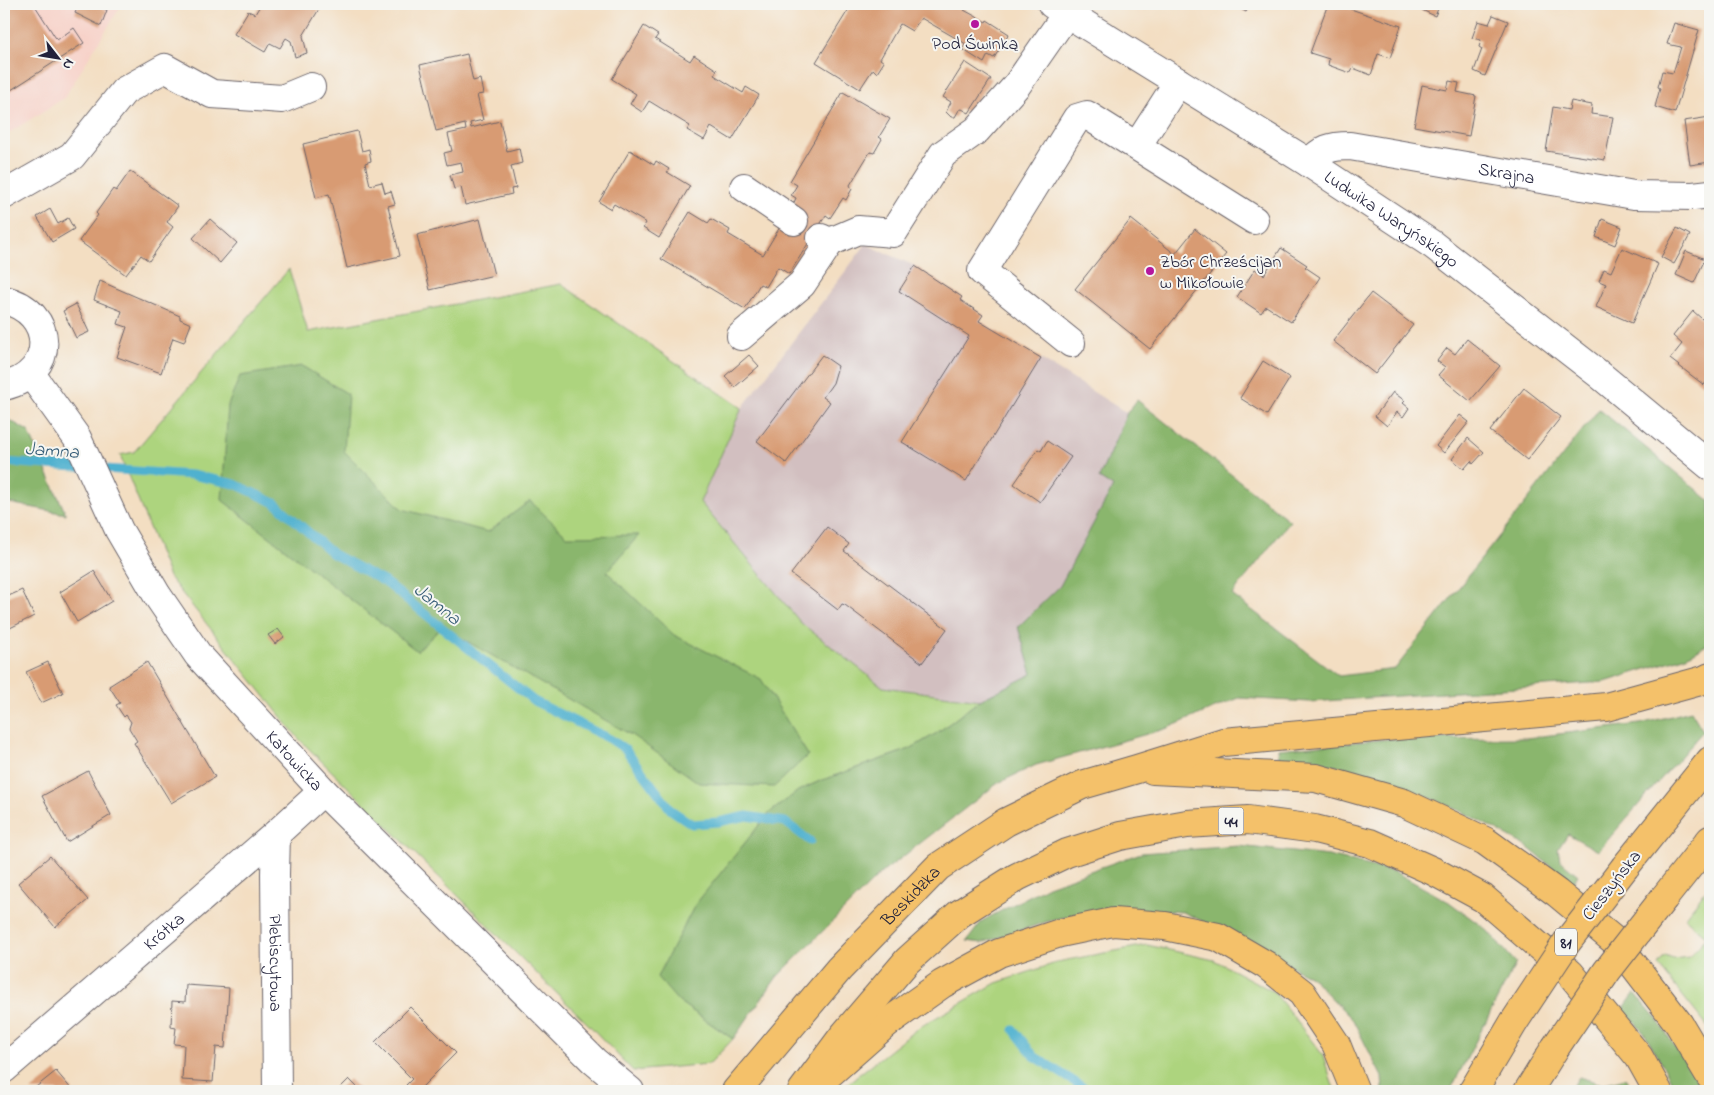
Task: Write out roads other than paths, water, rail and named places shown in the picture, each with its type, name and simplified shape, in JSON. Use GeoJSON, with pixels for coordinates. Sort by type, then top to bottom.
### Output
{"type":"FeatureCollection","features":[{"type":"Feature","properties":{"kind":"main road","name":"Beskidzka"},"geometry":{"type":"LineString","coordinates":[[741,1086],[839,969],[938,867],[1006,822],[1082,785],[1223,742],[1606,707],[1710,677]]}},
{"type":"Feature","properties":{"kind":"main road","name":"Cieszyńska"},"geometry":{"type":"LineString","coordinates":[[1473,1091],[1514,1022],[1567,942],[1710,761]]}},
{"type":"Feature","properties":{"kind":"main road"},"geometry":{"type":"LineString","coordinates":[[1137,769],[1316,778],[1404,803],[1485,841],[1558,893],[1616,942],[1679,1024],[1710,1076]]}},
{"type":"Feature","properties":{"kind":"main road","name":"44"},"geometry":{"type":"LineString","coordinates":[[802,1091],[843,1036],[906,961],[959,914],[1017,877],[1067,853],[1120,836],[1187,824],[1248,820],[1314,830],[1370,843],[1433,871],[1483,898],[1570,973],[1640,1057],[1658,1091]]}},
{"type":"Feature","properties":{"kind":"main road"},"geometry":{"type":"LineString","coordinates":[[1528,1091],[1607,972],[1710,840]]}},
{"type":"Feature","properties":{"kind":"main road"},"geometry":{"type":"LineString","coordinates":[[810,1091],[887,1023],[942,984],[999,953],[1060,933],[1113,922],[1165,926],[1218,937],[1266,965],[1302,993],[1336,1044],[1355,1091]]}},
{"type":"Feature","properties":{"kind":"street","name":"Ludwika Waryńskiego"},"geometry":{"type":"LineString","coordinates":[[1059,8],[1309,163],[1433,245],[1600,375],[1710,466]]}},
{"type":"Feature","properties":{"kind":"street"},"geometry":{"type":"LineString","coordinates":[[741,336],[802,284],[826,240],[858,230],[893,234],[943,154],[977,130],[1017,85],[1059,8]]}},
{"type":"Feature","properties":{"kind":"street"},"geometry":{"type":"LineString","coordinates":[[4,195],[72,156],[124,91],[165,68],[212,94],[282,99],[311,87]]}},
{"type":"Feature","properties":{"kind":"street"},"geometry":{"type":"LineString","coordinates":[[1137,146],[1178,82]]}},
{"type":"Feature","properties":{"kind":"street"},"geometry":{"type":"LineString","coordinates":[[1072,343],[982,271],[1076,118],[1087,115],[1254,220]]}},
{"type":"Feature","properties":{"kind":"street","name":"Skrajna"},"geometry":{"type":"LineString","coordinates":[[1309,163],[1320,152],[1335,146],[1350,146],[1634,194],[1693,196],[1710,194]]}},
{"type":"Feature","properties":{"kind":"street"},"geometry":{"type":"LineString","coordinates":[[744,187],[794,221]]}},
{"type":"Feature","properties":{"kind":"street"},"geometry":{"type":"LineString","coordinates":[[4,299],[22,306],[31,314],[40,327],[44,346],[42,358],[31,374],[19,382],[4,386]]}},
{"type":"Feature","properties":{"kind":"street","name":"Katowicka"},"geometry":{"type":"LineString","coordinates":[[31,374],[76,438],[118,530],[157,595],[198,655],[324,791],[594,1060],[630,1091]]}},
{"type":"Feature","properties":{"kind":"street","name":"Krótka"},"geometry":{"type":"LineString","coordinates":[[4,1069],[324,791]]}},
{"type":"Feature","properties":{"kind":"street","name":"Plebiscytowa"},"geometry":{"type":"LineString","coordinates":[[276,834],[277,1091]]}},
{"type":"Feature","properties":{"kind":"waterway","name":"Jamna"},"geometry":{"type":"LineString","coordinates":[[4,462],[192,475],[235,484],[275,503],[333,554],[385,582],[534,701],[610,739],[625,749],[671,810],[692,824],[718,822],[747,816],[785,822],[810,841]]}},
{"type":"Feature","properties":{"kind":"waterway","name":"Jamna"},"geometry":{"type":"LineString","coordinates":[[1014,1030],[1034,1056],[1089,1091]]}},
{"type":"Feature","properties":{"kind":"place","name":"Pod Świnką"},"geometry":{"type":"Point","coordinates":[975,24]}},
{"type":"Feature","properties":{"kind":"place","name":"Zbór Chrześcijan w Mikołowie"},"geometry":{"type":"Point","coordinates":[1150,271]}}]}
